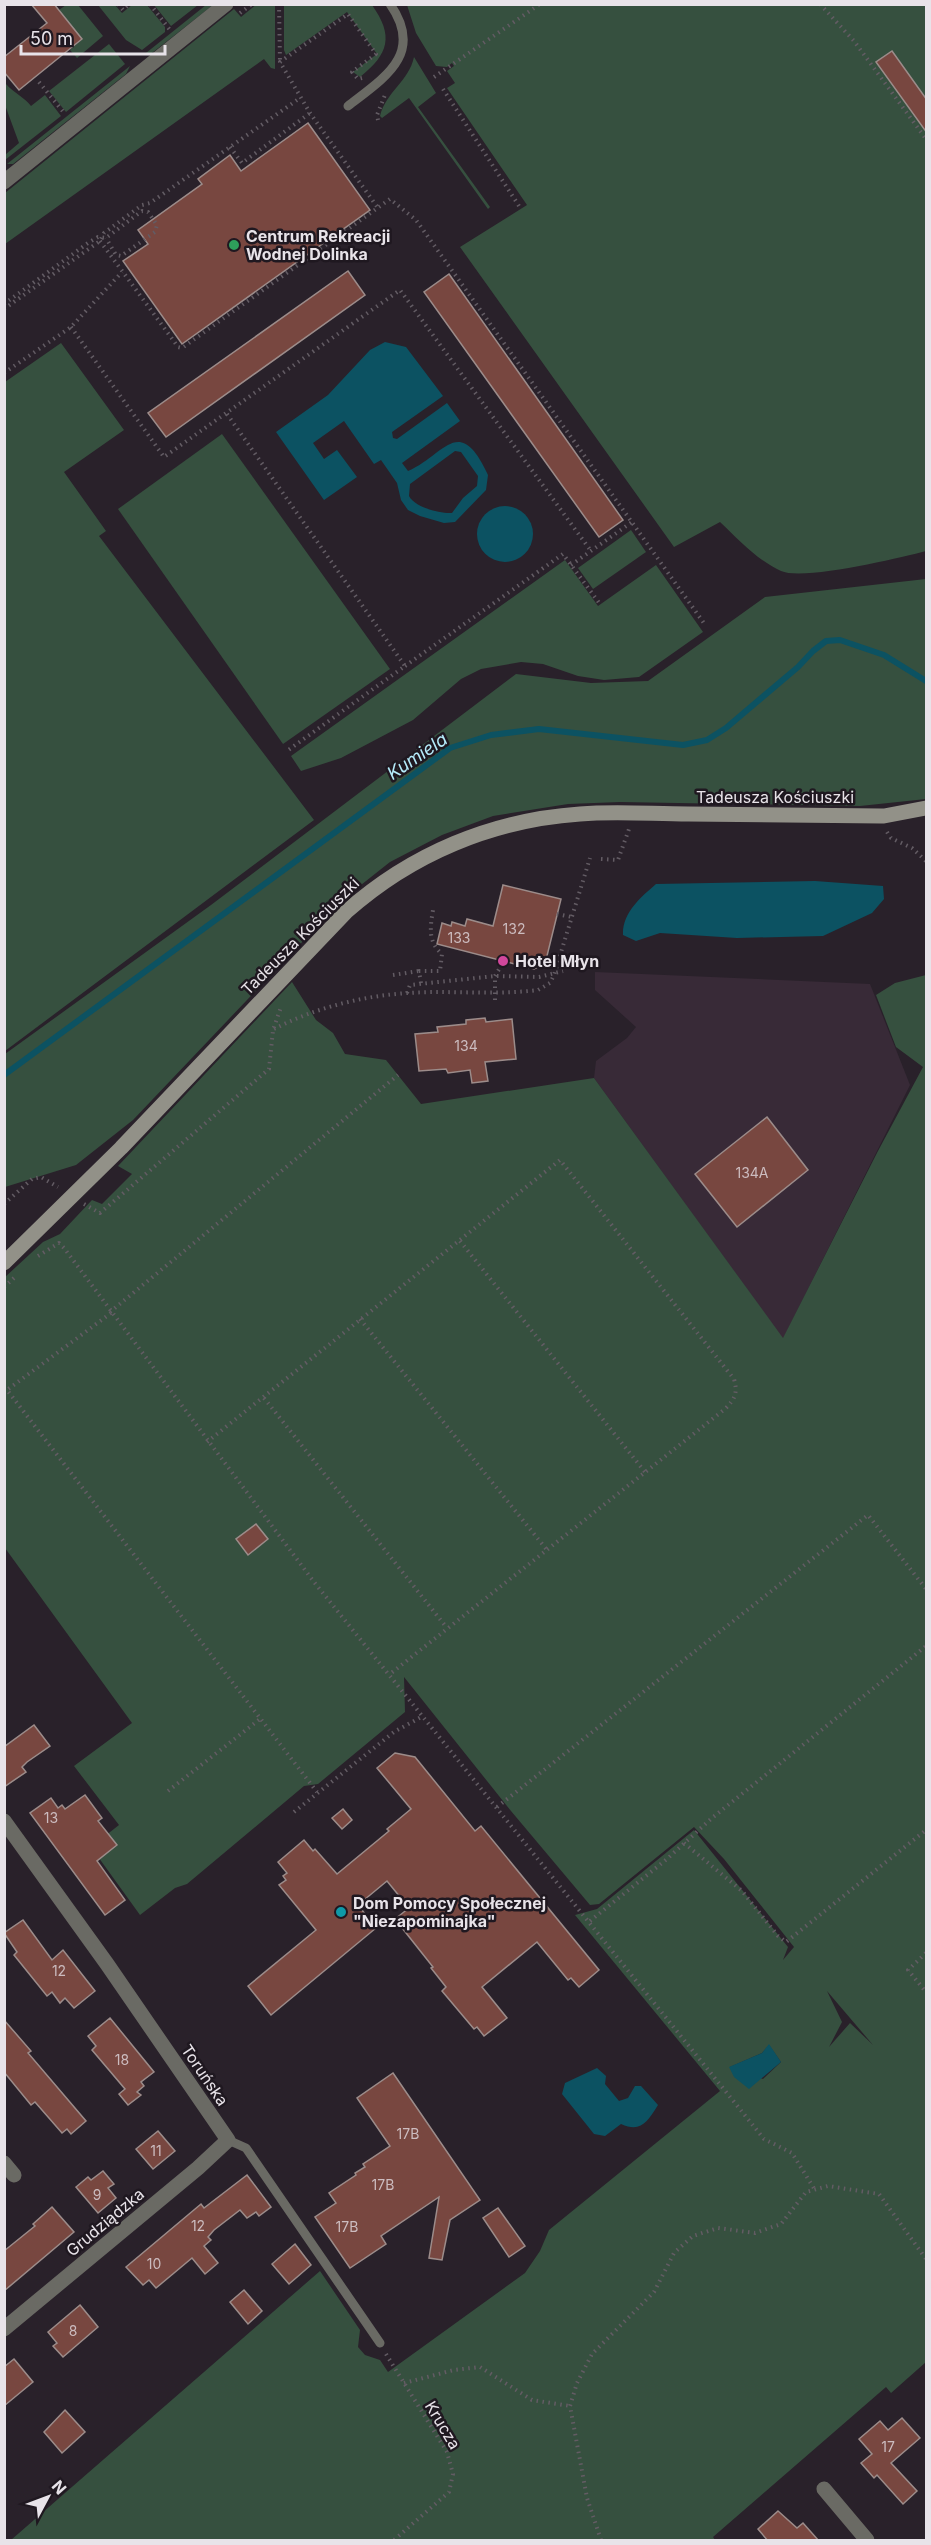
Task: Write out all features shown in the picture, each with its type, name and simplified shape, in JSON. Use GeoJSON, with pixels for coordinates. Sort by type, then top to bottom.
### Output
{"type":"FeatureCollection","features":[{"type":"Feature","properties":{"kind":"street"},"geometry":{"type":"LineString","coordinates":[[4,182],[226,4]]}},
{"type":"Feature","properties":{"kind":"street","name":"Tadeusza Kościuszki"},"geometry":{"type":"LineString","coordinates":[[4,1263],[121,1148],[346,912],[373,888],[424,857],[505,825],[578,814],[884,816],[927,808]]}},
{"type":"Feature","properties":{"kind":"street","name":"Toruńska"},"geometry":{"type":"LineString","coordinates":[[4,1821],[108,1964],[228,2140]]}},
{"type":"Feature","properties":{"kind":"street","name":"Grudziądzka"},"geometry":{"type":"LineString","coordinates":[[4,2329],[198,2168],[228,2140]]}},
{"type":"Feature","properties":{"kind":"street"},"geometry":{"type":"LineString","coordinates":[[824,2489],[867,2541]]}},
{"type":"Feature","properties":{"kind":"lane"},"geometry":{"type":"LineString","coordinates":[[348,106],[391,71],[400,57],[403,30],[390,4]]}},
{"type":"Feature","properties":{"kind":"lane","name":"Toruńska"},"geometry":{"type":"LineString","coordinates":[[228,2140],[246,2148],[380,2343]]}},
{"type":"Feature","properties":{"kind":"path"},"geometry":{"type":"LineString","coordinates":[[118,4],[123,10],[129,4]]}},
{"type":"Feature","properties":{"kind":"path"},"geometry":{"type":"LineString","coordinates":[[150,4],[170,30]]}},
{"type":"Feature","properties":{"kind":"path"},"geometry":{"type":"LineString","coordinates":[[239,15],[252,4]]}},
{"type":"Feature","properties":{"kind":"path"},"geometry":{"type":"LineString","coordinates":[[279,4],[280,62],[310,113],[378,208]]}},
{"type":"Feature","properties":{"kind":"path"},"geometry":{"type":"LineString","coordinates":[[434,76],[540,4]]}},
{"type":"Feature","properties":{"kind":"path"},"geometry":{"type":"LineString","coordinates":[[820,4],[854,41],[927,139]]}},
{"type":"Feature","properties":{"kind":"path"},"geometry":{"type":"LineString","coordinates":[[280,62],[348,14],[376,54],[352,72],[358,79],[366,75]]}},
{"type":"Feature","properties":{"kind":"path"},"geometry":{"type":"LineString","coordinates":[[39,82],[65,115]]}},
{"type":"Feature","properties":{"kind":"path"},"geometry":{"type":"LineString","coordinates":[[443,89],[519,206]]}},
{"type":"Feature","properties":{"kind":"path"},"geometry":{"type":"LineString","coordinates":[[300,98],[104,233],[103,239],[122,272],[173,340],[182,348],[390,199],[417,220],[706,626]]}},
{"type":"Feature","properties":{"kind":"path"},"geometry":{"type":"LineString","coordinates":[[230,147],[242,163],[310,113]]}},
{"type":"Feature","properties":{"kind":"path"},"geometry":{"type":"LineString","coordinates":[[4,304],[98,237],[103,239],[116,255],[121,256],[155,232],[157,225],[148,212],[142,211],[103,239],[4,309]]}},
{"type":"Feature","properties":{"kind":"path"},"geometry":{"type":"LineString","coordinates":[[4,373],[71,327],[122,272]]}},
{"type":"Feature","properties":{"kind":"path"},"geometry":{"type":"LineString","coordinates":[[71,327],[164,457],[400,291],[591,551]]}},
{"type":"Feature","properties":{"kind":"path"},"geometry":{"type":"LineString","coordinates":[[226,414],[405,666]]}},
{"type":"Feature","properties":{"kind":"path"},"geometry":{"type":"LineString","coordinates":[[571,565],[632,522]]}},
{"type":"Feature","properties":{"kind":"path"},"geometry":{"type":"LineString","coordinates":[[287,751],[564,554],[600,604]]}},
{"type":"Feature","properties":{"kind":"path"},"geometry":{"type":"LineString","coordinates":[[601,859],[618,860],[629,829],[620,829]]}},
{"type":"Feature","properties":{"kind":"path"},"geometry":{"type":"LineString","coordinates":[[885,829],[891,838],[912,848],[927,861]]}},
{"type":"Feature","properties":{"kind":"path"},"geometry":{"type":"LineString","coordinates":[[273,1030],[302,1015],[333,1006],[407,993],[538,990],[550,983],[554,975],[590,858]]}},
{"type":"Feature","properties":{"kind":"path"},"geometry":{"type":"LineString","coordinates":[[393,975],[440,971],[442,954],[432,944],[430,929],[433,910]]}},
{"type":"Feature","properties":{"kind":"path"},"geometry":{"type":"LineString","coordinates":[[557,914],[572,917]]}},
{"type":"Feature","properties":{"kind":"path"},"geometry":{"type":"LineString","coordinates":[[495,1000],[495,976],[501,966]]}},
{"type":"Feature","properties":{"kind":"path"},"geometry":{"type":"LineString","coordinates":[[419,971],[421,984]]}},
{"type":"Feature","properties":{"kind":"path"},"geometry":{"type":"LineString","coordinates":[[407,993],[410,985],[495,976],[539,977],[563,971]]}},
{"type":"Feature","properties":{"kind":"path"},"geometry":{"type":"LineString","coordinates":[[100,1213],[269,1069],[273,1030],[283,1000]]}},
{"type":"Feature","properties":{"kind":"path"},"geometry":{"type":"LineString","coordinates":[[317,1792],[7,1390],[110,1313],[398,1075]]}},
{"type":"Feature","properties":{"kind":"path"},"geometry":{"type":"LineString","coordinates":[[207,1442],[560,1160],[734,1379],[737,1389],[734,1400],[725,1409],[390,1674]]}},
{"type":"Feature","properties":{"kind":"path"},"geometry":{"type":"LineString","coordinates":[[51,1195],[66,1180]]}},
{"type":"Feature","properties":{"kind":"path"},"geometry":{"type":"LineString","coordinates":[[460,1241],[645,1472]]}},
{"type":"Feature","properties":{"kind":"path"},"geometry":{"type":"LineString","coordinates":[[45,1249],[59,1243],[314,1582],[764,2139],[792,2153],[815,2190]]}},
{"type":"Feature","properties":{"kind":"path"},"geometry":{"type":"LineString","coordinates":[[360,1319],[547,1550]]}},
{"type":"Feature","properties":{"kind":"path"},"geometry":{"type":"LineString","coordinates":[[264,1398],[447,1629]]}},
{"type":"Feature","properties":{"kind":"path"},"geometry":{"type":"LineString","coordinates":[[497,1807],[868,1515],[927,1589]]}},
{"type":"Feature","properties":{"kind":"path"},"geometry":{"type":"LineString","coordinates":[[590,1921],[712,1818],[927,1646]]}},
{"type":"Feature","properties":{"kind":"path"},"geometry":{"type":"LineString","coordinates":[[294,1812],[394,1732],[424,1716]]}},
{"type":"Feature","properties":{"kind":"path"},"geometry":{"type":"LineString","coordinates":[[168,1791],[260,1719]]}},
{"type":"Feature","properties":{"kind":"path"},"geometry":{"type":"LineString","coordinates":[[684,1843],[742,1891],[778,1936],[786,1942],[927,1830]]}},
{"type":"Feature","properties":{"kind":"path"},"geometry":{"type":"LineString","coordinates":[[927,1953],[908,1970],[927,1992]]}},
{"type":"Feature","properties":{"kind":"path"},"geometry":{"type":"LineString","coordinates":[[601,2541],[587,2498],[570,2406],[577,2383],[592,2354],[654,2292],[674,2253],[693,2236],[718,2228],[755,2233],[781,2224],[806,2192],[828,2186],[879,2194],[927,2259]]}},
{"type":"Feature","properties":{"kind":"path","name":"Krucza"},"geometry":{"type":"LineString","coordinates":[[380,2343],[447,2452],[453,2474],[449,2492],[394,2541]]}},
{"type":"Feature","properties":{"kind":"path"},"geometry":{"type":"LineString","coordinates":[[404,2383],[454,2370],[480,2367],[532,2400],[570,2406]]}},
{"type":"Feature","properties":{"kind":"shaded area"},"geometry":{"type":"Polygon","coordinates":[[[595,972],[870,984],[910,1085],[783,1339],[594,1078],[596,1061],[627,1038],[636,1027],[595,990],[595,972]]]}},
{"type":"Feature","properties":{"kind":"green space"},"geometry":{"type":"Polygon","coordinates":[[[257,4],[275,5],[275,69],[271,68],[264,59],[5,244],[5,193],[234,9],[241,17],[257,4]]]}},
{"type":"Feature","properties":{"kind":"green space"},"geometry":{"type":"Polygon","coordinates":[[[66,5],[78,5],[103,36],[77,58],[70,50],[82,39],[59,10],[66,5]]]}},
{"type":"Feature","properties":{"kind":"green space"},"geometry":{"type":"Polygon","coordinates":[[[98,5],[115,5],[122,13],[132,5],[147,5],[165,27],[165,32],[142,50],[126,40],[98,5]]]}},
{"type":"Feature","properties":{"kind":"green space"},"geometry":{"type":"Polygon","coordinates":[[[154,5],[198,5],[171,26],[154,5]]]}},
{"type":"Feature","properties":{"kind":"green space"},"geometry":{"type":"Polygon","coordinates":[[[206,5],[213,5],[152,53],[146,53],[206,5]]]}},
{"type":"Feature","properties":{"kind":"green space"},"geometry":{"type":"Polygon","coordinates":[[[284,5],[372,5],[386,35],[382,52],[370,69],[360,77],[353,72],[377,54],[347,12],[286,55],[284,5]]]}},
{"type":"Feature","properties":{"kind":"green space"},"geometry":{"type":"Polygon","coordinates":[[[407,5],[926,5],[926,551],[829,571],[792,573],[781,571],[764,561],[720,522],[674,547],[460,247],[527,205],[447,88],[455,83],[447,71],[454,66],[452,63],[447,67],[436,66],[416,33],[407,5]]]}},
{"type":"Feature","properties":{"kind":"green space"},"geometry":{"type":"Polygon","coordinates":[[[109,44],[125,64],[66,112],[49,91],[109,44]]]}},
{"type":"Feature","properties":{"kind":"green space"},"geometry":{"type":"Polygon","coordinates":[[[414,57],[436,93],[418,107],[490,207],[488,209],[409,98],[382,118],[380,116],[387,100],[407,73],[414,57]]]}},
{"type":"Feature","properties":{"kind":"green space"},"geometry":{"type":"Polygon","coordinates":[[[130,66],[126,74],[13,164],[7,164],[130,66]]]}},
{"type":"Feature","properties":{"kind":"green space"},"geometry":{"type":"Polygon","coordinates":[[[6,84],[31,106],[45,95],[61,116],[5,160],[5,155],[19,143],[5,105],[6,84]]]}},
{"type":"Feature","properties":{"kind":"green space"},"geometry":{"type":"Polygon","coordinates":[[[61,343],[124,430],[64,472],[106,531],[99,536],[314,820],[5,1051],[5,382],[61,343]]]}},
{"type":"Feature","properties":{"kind":"green space"},"geometry":{"type":"Polygon","coordinates":[[[222,434],[390,669],[283,744],[118,509],[222,434]]]}},
{"type":"Feature","properties":{"kind":"green space"},"geometry":{"type":"Polygon","coordinates":[[[631,530],[646,552],[593,589],[578,568],[631,530]]]}},
{"type":"Feature","properties":{"kind":"green space"},"geometry":{"type":"Polygon","coordinates":[[[565,560],[598,606],[656,565],[703,632],[639,677],[604,680],[578,676],[543,664],[521,662],[481,669],[461,679],[413,720],[341,758],[301,771],[291,756],[565,560]]]}},
{"type":"Feature","properties":{"kind":"green space"},"geometry":{"type":"Polygon","coordinates":[[[926,579],[926,799],[860,806],[620,802],[568,804],[493,816],[442,835],[390,862],[342,900],[133,1120],[76,1165],[5,1187],[5,1054],[211,905],[516,674],[591,683],[648,681],[765,597],[926,579]]]}},
{"type":"Feature","properties":{"kind":"green space"},"geometry":{"type":"Polygon","coordinates":[[[926,975],[926,2362],[891,2393],[886,2387],[713,2537],[715,2540],[11,2540],[320,2271],[360,2330],[358,2347],[365,2355],[380,2360],[388,2372],[525,2273],[540,2251],[549,2230],[720,2091],[575,1915],[597,1909],[694,1830],[788,1947],[783,1960],[794,1947],[724,1859],[694,1827],[599,1904],[590,1905],[404,1677],[405,1712],[318,1784],[304,1786],[187,1884],[175,1888],[140,1915],[91,1847],[119,1825],[74,1766],[132,1723],[5,1548],[4,1278],[43,1242],[60,1234],[92,1200],[102,1204],[132,1174],[118,1166],[292,982],[316,1020],[333,1033],[345,1054],[386,1060],[421,1104],[594,1078],[783,1338],[923,1067],[896,1047],[876,995],[895,983],[926,975]],[[827,1991],[842,2022],[829,2047],[850,2023],[873,2045],[827,1991]],[[769,2045],[762,2053],[730,2067],[763,2079],[781,2062],[769,2045]]]}},
{"type":"Feature","properties":{"kind":"water"},"geometry":{"type":"Polygon","coordinates":[[[385,342],[406,347],[443,396],[392,432],[393,438],[397,439],[447,403],[460,421],[402,463],[408,471],[441,449],[459,442],[468,446],[478,456],[488,475],[486,490],[455,522],[444,523],[408,510],[401,500],[397,483],[381,460],[374,464],[344,421],[313,443],[324,459],[337,450],[357,477],[324,500],[276,432],[328,395],[370,350],[385,342]],[[455,451],[410,484],[409,496],[412,500],[428,509],[452,513],[463,498],[477,486],[478,476],[461,452],[455,451]]]}},
{"type":"Feature","properties":{"kind":"water"},"geometry":{"type":"Polygon","coordinates":[[[505,506],[525,514],[533,534],[525,554],[505,562],[485,554],[477,534],[485,514],[505,506]]]}},
{"type":"Feature","properties":{"kind":"water"},"geometry":{"type":"Polygon","coordinates":[[[815,881],[883,886],[884,899],[872,913],[823,936],[737,938],[660,933],[636,941],[623,935],[629,913],[656,884],[815,881]]]}},
{"type":"Feature","properties":{"kind":"water"},"geometry":{"type":"Polygon","coordinates":[[[769,2044],[781,2062],[749,2089],[734,2077],[729,2067],[762,2053],[769,2044]]]}},
{"type":"Feature","properties":{"kind":"water"},"geometry":{"type":"Polygon","coordinates":[[[597,2068],[606,2076],[605,2084],[619,2101],[628,2098],[635,2086],[641,2086],[658,2105],[643,2124],[634,2127],[621,2124],[605,2136],[594,2134],[562,2094],[565,2083],[597,2068]]]}},
{"type":"Feature","properties":{"kind":"building"},"geometry":{"type":"Polygon","coordinates":[[[31,4],[54,4],[82,39],[19,90],[4,72],[4,57],[47,23],[31,4]]]}},
{"type":"Feature","properties":{"kind":"building"},"geometry":{"type":"Polygon","coordinates":[[[892,51],[927,100],[927,133],[876,62],[892,51]]]}},
{"type":"Feature","properties":{"kind":"building","name":"Centrum Rekreacji Wodnej Dolinka"},"geometry":{"type":"Polygon","coordinates":[[[308,123],[370,210],[182,344],[123,261],[148,244],[138,230],[202,184],[198,179],[230,155],[241,171],[308,123]]]}},
{"type":"Feature","properties":{"kind":"building"},"geometry":{"type":"Polygon","coordinates":[[[348,271],[365,295],[166,437],[148,413],[348,271]]]}},
{"type":"Feature","properties":{"kind":"building"},"geometry":{"type":"Polygon","coordinates":[[[449,274],[623,520],[599,537],[424,292],[449,274]]]}},
{"type":"Feature","properties":{"kind":"building"},"geometry":{"type":"Polygon","coordinates":[[[503,885],[561,899],[545,964],[534,969],[437,944],[442,923],[451,926],[452,922],[465,926],[467,919],[493,926],[503,885]]]}},
{"type":"Feature","properties":{"kind":"building"},"geometry":{"type":"Polygon","coordinates":[[[485,1018],[486,1022],[512,1019],[516,1059],[485,1062],[488,1081],[472,1083],[470,1070],[448,1073],[446,1069],[419,1071],[415,1034],[438,1032],[437,1027],[466,1024],[466,1020],[485,1018]]]}},
{"type":"Feature","properties":{"kind":"building"},"geometry":{"type":"Polygon","coordinates":[[[767,1117],[808,1170],[737,1227],[695,1174],[767,1117]]]}},
{"type":"Feature","properties":{"kind":"building"},"geometry":{"type":"Polygon","coordinates":[[[256,1524],[268,1539],[248,1555],[236,1539],[256,1524]]]}},
{"type":"Feature","properties":{"kind":"building"},"geometry":{"type":"Polygon","coordinates":[[[34,1725],[50,1746],[22,1767],[26,1772],[4,1787],[4,1747],[34,1725]]]}},
{"type":"Feature","properties":{"kind":"building"},"geometry":{"type":"Polygon","coordinates":[[[395,1753],[415,1757],[475,1831],[481,1826],[599,1970],[579,1987],[571,1978],[568,1980],[537,1942],[482,1987],[507,2018],[484,2036],[477,2027],[474,2029],[442,1991],[446,1987],[431,1968],[433,1967],[395,1919],[409,1908],[387,1881],[358,1905],[376,1928],[271,2015],[248,1986],[316,1930],[279,1885],[286,1880],[283,1876],[287,1873],[278,1862],[304,1840],[337,1874],[389,1831],[387,1829],[411,1809],[377,1768],[395,1753]]]}},
{"type":"Feature","properties":{"kind":"building"},"geometry":{"type":"Polygon","coordinates":[[[85,1795],[102,1818],[98,1821],[117,1845],[97,1861],[125,1900],[105,1915],[30,1813],[51,1798],[58,1808],[62,1805],[65,1809],[85,1795]]]}},
{"type":"Feature","properties":{"kind":"building"},"geometry":{"type":"Polygon","coordinates":[[[343,1809],[352,1820],[342,1829],[332,1818],[343,1809]]]}},
{"type":"Feature","properties":{"kind":"building"},"geometry":{"type":"Polygon","coordinates":[[[23,1920],[52,1960],[63,1950],[95,1991],[74,2008],[65,1998],[60,2003],[52,1992],[47,1996],[14,1955],[17,1952],[4,1933],[23,1920]]]}},
{"type":"Feature","properties":{"kind":"building"},"geometry":{"type":"Polygon","coordinates":[[[110,2018],[154,2072],[141,2082],[144,2086],[137,2092],[141,2095],[128,2105],[119,2094],[125,2089],[92,2050],[96,2046],[88,2036],[110,2018]]]}},
{"type":"Feature","properties":{"kind":"building"},"geometry":{"type":"Polygon","coordinates":[[[4,2020],[31,2051],[28,2053],[86,2121],[71,2134],[67,2129],[62,2133],[35,2102],[31,2105],[4,2072],[4,2020]]]}},
{"type":"Feature","properties":{"kind":"building"},"geometry":{"type":"Polygon","coordinates":[[[393,2073],[480,2200],[450,2220],[442,2260],[429,2258],[439,2197],[381,2236],[386,2244],[350,2268],[315,2217],[336,2203],[329,2193],[356,2175],[355,2173],[365,2167],[363,2164],[390,2146],[357,2098],[393,2073]]]}},
{"type":"Feature","properties":{"kind":"building"},"geometry":{"type":"Polygon","coordinates":[[[158,2131],[175,2151],[153,2169],[136,2149],[158,2131]]]}},
{"type":"Feature","properties":{"kind":"building"},"geometry":{"type":"Polygon","coordinates":[[[103,2171],[114,2184],[108,2188],[116,2198],[98,2213],[76,2187],[88,2177],[91,2180],[103,2171]]]}},
{"type":"Feature","properties":{"kind":"building"},"geometry":{"type":"Polygon","coordinates":[[[247,2175],[271,2207],[259,2216],[256,2212],[247,2218],[240,2210],[214,2230],[208,2237],[211,2240],[204,2246],[218,2263],[205,2274],[192,2258],[156,2288],[149,2280],[143,2285],[126,2267],[201,2204],[204,2208],[247,2175]]]}},
{"type":"Feature","properties":{"kind":"building"},"geometry":{"type":"Polygon","coordinates":[[[52,2207],[74,2232],[4,2291],[4,2251],[35,2226],[33,2224],[52,2207]]]}},
{"type":"Feature","properties":{"kind":"building"},"geometry":{"type":"Polygon","coordinates":[[[498,2208],[525,2246],[509,2257],[483,2218],[498,2208]]]}},
{"type":"Feature","properties":{"kind":"building"},"geometry":{"type":"Polygon","coordinates":[[[295,2244],[311,2265],[289,2284],[272,2264],[295,2244]]]}},
{"type":"Feature","properties":{"kind":"building"},"geometry":{"type":"Polygon","coordinates":[[[244,2290],[262,2311],[248,2324],[230,2302],[244,2290]]]}},
{"type":"Feature","properties":{"kind":"building"},"geometry":{"type":"Polygon","coordinates":[[[80,2305],[98,2327],[63,2357],[53,2346],[57,2343],[48,2332],[80,2305]]]}},
{"type":"Feature","properties":{"kind":"building"},"geometry":{"type":"Polygon","coordinates":[[[14,2359],[33,2382],[4,2406],[4,2367],[14,2359]]]}},
{"type":"Feature","properties":{"kind":"building"},"geometry":{"type":"Polygon","coordinates":[[[65,2410],[85,2432],[62,2453],[44,2432],[65,2410]]]}},
{"type":"Feature","properties":{"kind":"building"},"geometry":{"type":"Polygon","coordinates":[[[902,2418],[920,2438],[891,2463],[917,2491],[903,2504],[877,2475],[874,2478],[861,2463],[872,2454],[859,2439],[880,2421],[888,2430],[902,2418]]]}},
{"type":"Feature","properties":{"kind":"building"},"geometry":{"type":"Polygon","coordinates":[[[778,2511],[797,2528],[803,2523],[819,2541],[768,2541],[758,2529],[778,2511]]]}},
{"type":"Feature","properties":{"kind":"waterway","name":"Kumiela"},"geometry":{"type":"LineString","coordinates":[[4,1075],[450,748],[491,735],[539,729],[683,745],[707,740],[726,728],[826,641],[840,640],[884,655],[926,681]]}},
{"type":"Feature","properties":{"kind":"place","name":"Centrum Rekreacji Wodnej Dolinka"},"geometry":{"type":"Point","coordinates":[234,245]}},
{"type":"Feature","properties":{"kind":"place","name":"Hotel Młyn"},"geometry":{"type":"Point","coordinates":[503,961]}},
{"type":"Feature","properties":{"kind":"place","name":"Dom Pomocy Społecznej \"Niezapominajka\""},"geometry":{"type":"Point","coordinates":[341,1912]}}]}
